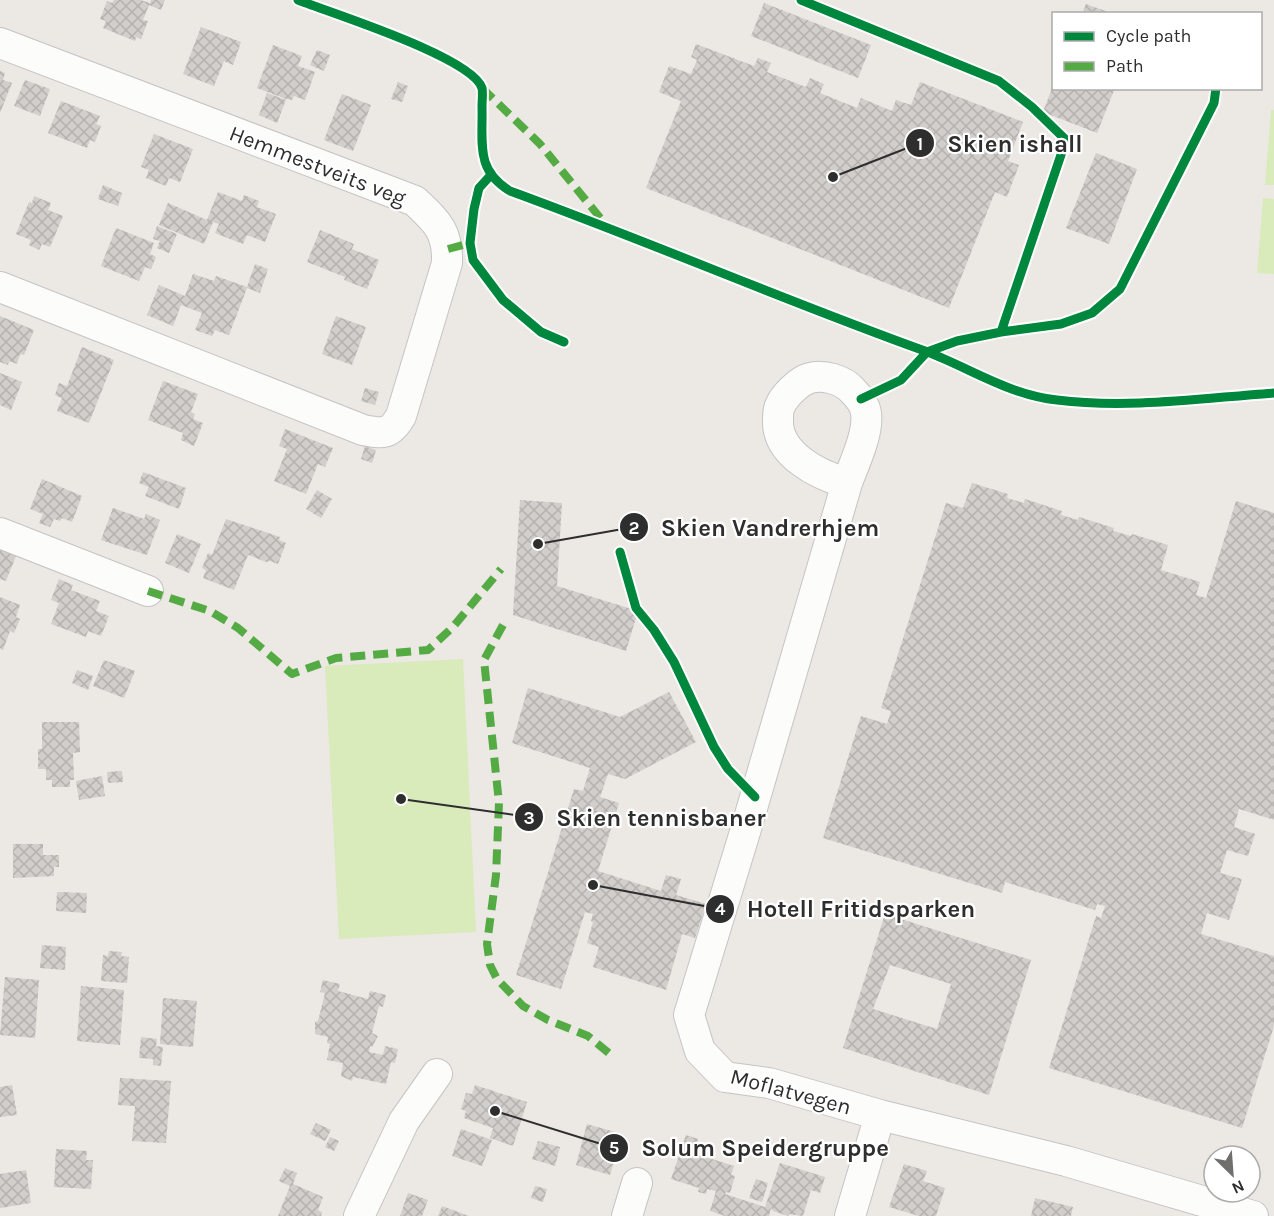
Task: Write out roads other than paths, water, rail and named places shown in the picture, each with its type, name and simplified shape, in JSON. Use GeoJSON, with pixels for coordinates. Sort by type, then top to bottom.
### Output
{"type":"FeatureCollection","features":[{"type":"Feature","properties":{"kind":"street","name":"Hemmestveits veg"},"geometry":{"type":"LineString","coordinates":[[0,43],[415,201],[444,233],[448,249],[447,263],[401,416],[395,427],[386,432],[377,433],[363,430],[0,287]]}},
{"type":"Feature","properties":{"kind":"street","name":"Moflatvegen"},"geometry":{"type":"LineString","coordinates":[[847,483],[689,1015],[700,1051],[725,1077],[769,1083],[880,1115],[1066,1161],[1253,1216]]}},
{"type":"Feature","properties":{"kind":"street"},"geometry":{"type":"LineString","coordinates":[[0,533],[148,591]]}},
{"type":"Feature","properties":{"kind":"street"},"geometry":{"type":"LineString","coordinates":[[359,1216],[405,1121],[437,1074]]}},
{"type":"Feature","properties":{"kind":"street"},"geometry":{"type":"LineString","coordinates":[[850,1216],[880,1115]]}},
{"type":"Feature","properties":{"kind":"street"},"geometry":{"type":"LineString","coordinates":[[627,1216],[637,1183]]}},
{"type":"Feature","properties":{"kind":"place","name":"Skien ishall"},"geometry":{"type":"Point","coordinates":[833,177]}},
{"type":"Feature","properties":{"kind":"place","name":"Skien Vandrerhjem"},"geometry":{"type":"Point","coordinates":[538,544]}},
{"type":"Feature","properties":{"kind":"place","name":"Skien tennisbaner"},"geometry":{"type":"Point","coordinates":[401,799]}},
{"type":"Feature","properties":{"kind":"place","name":"Hotell Fritidsparken"},"geometry":{"type":"Point","coordinates":[593,885]}},
{"type":"Feature","properties":{"kind":"place","name":"Solum Speidergruppe"},"geometry":{"type":"Point","coordinates":[495,1111]}}]}
